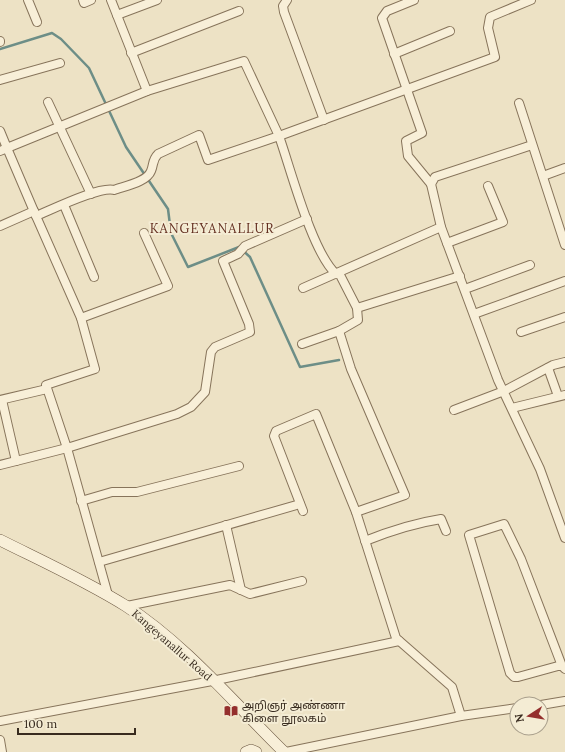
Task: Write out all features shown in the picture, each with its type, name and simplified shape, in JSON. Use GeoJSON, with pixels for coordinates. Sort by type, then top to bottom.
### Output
{"type":"FeatureCollection","features":[{"type":"Feature","properties":{"kind":"street"},"geometry":{"type":"LineString","coordinates":[[28,0],[37,22]]}},
{"type":"Feature","properties":{"kind":"street"},"geometry":{"type":"LineString","coordinates":[[83,0],[84,3],[91,0]]}},
{"type":"Feature","properties":{"kind":"street"},"geometry":{"type":"LineString","coordinates":[[111,0],[147,91]]}},
{"type":"Feature","properties":{"kind":"street"},"geometry":{"type":"LineString","coordinates":[[117,15],[156,0]]}},
{"type":"Feature","properties":{"kind":"street"},"geometry":{"type":"LineString","coordinates":[[287,0],[284,6],[284,12],[324,120]]}},
{"type":"Feature","properties":{"kind":"street"},"geometry":{"type":"LineString","coordinates":[[0,226],[92,194],[109,189],[114,190],[149,175],[153,158],[158,154],[199,134],[208,160],[407,90],[495,56],[488,28],[490,17],[531,0]]}},
{"type":"Feature","properties":{"kind":"street"},"geometry":{"type":"LineString","coordinates":[[410,1],[387,11],[382,18],[422,132],[406,141],[408,156],[431,184],[441,227],[491,362],[540,469],[565,538]]}},
{"type":"Feature","properties":{"kind":"street"},"geometry":{"type":"LineString","coordinates":[[132,53],[239,11]]}},
{"type":"Feature","properties":{"kind":"street"},"geometry":{"type":"LineString","coordinates":[[394,54],[450,31]]}},
{"type":"Feature","properties":{"kind":"street"},"geometry":{"type":"LineString","coordinates":[[4,150],[147,91],[244,61],[279,136],[307,219],[327,265],[338,273],[356,308],[358,320],[338,331],[302,344]]}},
{"type":"Feature","properties":{"kind":"street"},"geometry":{"type":"LineString","coordinates":[[0,80],[60,63]]}},
{"type":"Feature","properties":{"kind":"street"},"geometry":{"type":"LineString","coordinates":[[48,102],[92,194]]}},
{"type":"Feature","properties":{"kind":"street"},"geometry":{"type":"LineString","coordinates":[[519,103],[565,246]]}},
{"type":"Feature","properties":{"kind":"street"},"geometry":{"type":"LineString","coordinates":[[0,131],[4,150],[35,213],[81,318],[95,369],[46,385],[67,448],[108,595]]}},
{"type":"Feature","properties":{"kind":"street"},"geometry":{"type":"LineString","coordinates":[[431,184],[435,177],[532,145]]}},
{"type":"Feature","properties":{"kind":"street"},"geometry":{"type":"LineString","coordinates":[[542,176],[565,168]]}},
{"type":"Feature","properties":{"kind":"street"},"geometry":{"type":"LineString","coordinates":[[447,243],[503,222],[488,186]]}},
{"type":"Feature","properties":{"kind":"street"},"geometry":{"type":"LineString","coordinates":[[64,205],[94,277]]}},
{"type":"Feature","properties":{"kind":"street"},"geometry":{"type":"LineString","coordinates":[[0,465],[67,448],[177,414],[197,401],[204,392],[210,352],[215,347],[250,332],[249,324],[223,261],[238,254],[245,246],[307,219]]}},
{"type":"Feature","properties":{"kind":"street"},"geometry":{"type":"LineString","coordinates":[[303,288],[441,227]]}},
{"type":"Feature","properties":{"kind":"street"},"geometry":{"type":"LineString","coordinates":[[81,318],[168,286],[144,233]]}},
{"type":"Feature","properties":{"kind":"street"},"geometry":{"type":"LineString","coordinates":[[465,289],[530,265]]}},
{"type":"Feature","properties":{"kind":"street"},"geometry":{"type":"LineString","coordinates":[[356,308],[460,276]]}},
{"type":"Feature","properties":{"kind":"street"},"geometry":{"type":"LineString","coordinates":[[474,314],[565,281]]}},
{"type":"Feature","properties":{"kind":"street"},"geometry":{"type":"LineString","coordinates":[[521,332],[565,317]]}},
{"type":"Feature","properties":{"kind":"street"},"geometry":{"type":"LineString","coordinates":[[338,331],[351,369],[405,496],[356,512]]}},
{"type":"Feature","properties":{"kind":"street"},"geometry":{"type":"LineString","coordinates":[[454,410],[504,391],[548,368],[565,362]]}},
{"type":"Feature","properties":{"kind":"street"},"geometry":{"type":"LineString","coordinates":[[512,408],[562,396],[548,368]]}},
{"type":"Feature","properties":{"kind":"street"},"geometry":{"type":"LineString","coordinates":[[16,461],[1,400],[48,388]]}},
{"type":"Feature","properties":{"kind":"street"},"geometry":{"type":"LineString","coordinates":[[99,562],[226,525],[302,507],[274,436],[276,431],[316,414],[356,512],[392,627],[399,641],[452,686],[461,716]]}},
{"type":"Feature","properties":{"kind":"street"},"geometry":{"type":"LineString","coordinates":[[81,501],[112,492],[137,492],[239,466]]}},
{"type":"Feature","properties":{"kind":"street"},"geometry":{"type":"LineString","coordinates":[[365,541],[400,528],[426,521],[441,520],[446,531]]}},
{"type":"Feature","properties":{"kind":"street"},"geometry":{"type":"LineString","coordinates":[[504,524],[521,559],[564,667],[518,677],[514,677],[510,673],[469,535],[504,524]]}},
{"type":"Feature","properties":{"kind":"street"},"geometry":{"type":"LineString","coordinates":[[226,525],[241,590]]}},
{"type":"Feature","properties":{"kind":"street","name":"Kangeyanallur Road"},"geometry":{"type":"LineString","coordinates":[[0,540],[127,606],[153,626],[194,662],[285,752]]}},
{"type":"Feature","properties":{"kind":"street"},"geometry":{"type":"LineString","coordinates":[[127,606],[230,585],[250,594],[302,581]]}},
{"type":"Feature","properties":{"kind":"street"},"geometry":{"type":"LineString","coordinates":[[0,721],[212,680],[399,641]]}},
{"type":"Feature","properties":{"kind":"street"},"geometry":{"type":"LineString","coordinates":[[549,704],[565,701]]}},
{"type":"Feature","properties":{"kind":"street"},"geometry":{"type":"LineString","coordinates":[[285,752],[461,716],[509,709]]}},
{"type":"Feature","properties":{"kind":"street"},"geometry":{"type":"LineString","coordinates":[[0,740],[2,752]]}},
{"type":"Feature","properties":{"kind":"street"},"geometry":{"type":"LineString","coordinates":[[246,752],[251,750],[256,752]]}},
{"type":"Feature","properties":{"kind":"waterway"},"geometry":{"type":"LineString","coordinates":[[0,49],[52,33],[61,39],[89,68],[126,147],[168,209],[171,233],[188,267],[239,247],[250,257],[300,367],[339,360]]}},
{"type":"Feature","properties":{"kind":"place","name":"அறிஞர் அண்ணா கிளை நூலகம்"},"geometry":{"type":"Point","coordinates":[231,711]}},
{"type":"Feature","properties":{"kind":"district","name":"KANGEYANALLUR"},"geometry":{"type":"Point","coordinates":[212,228]}}]}
